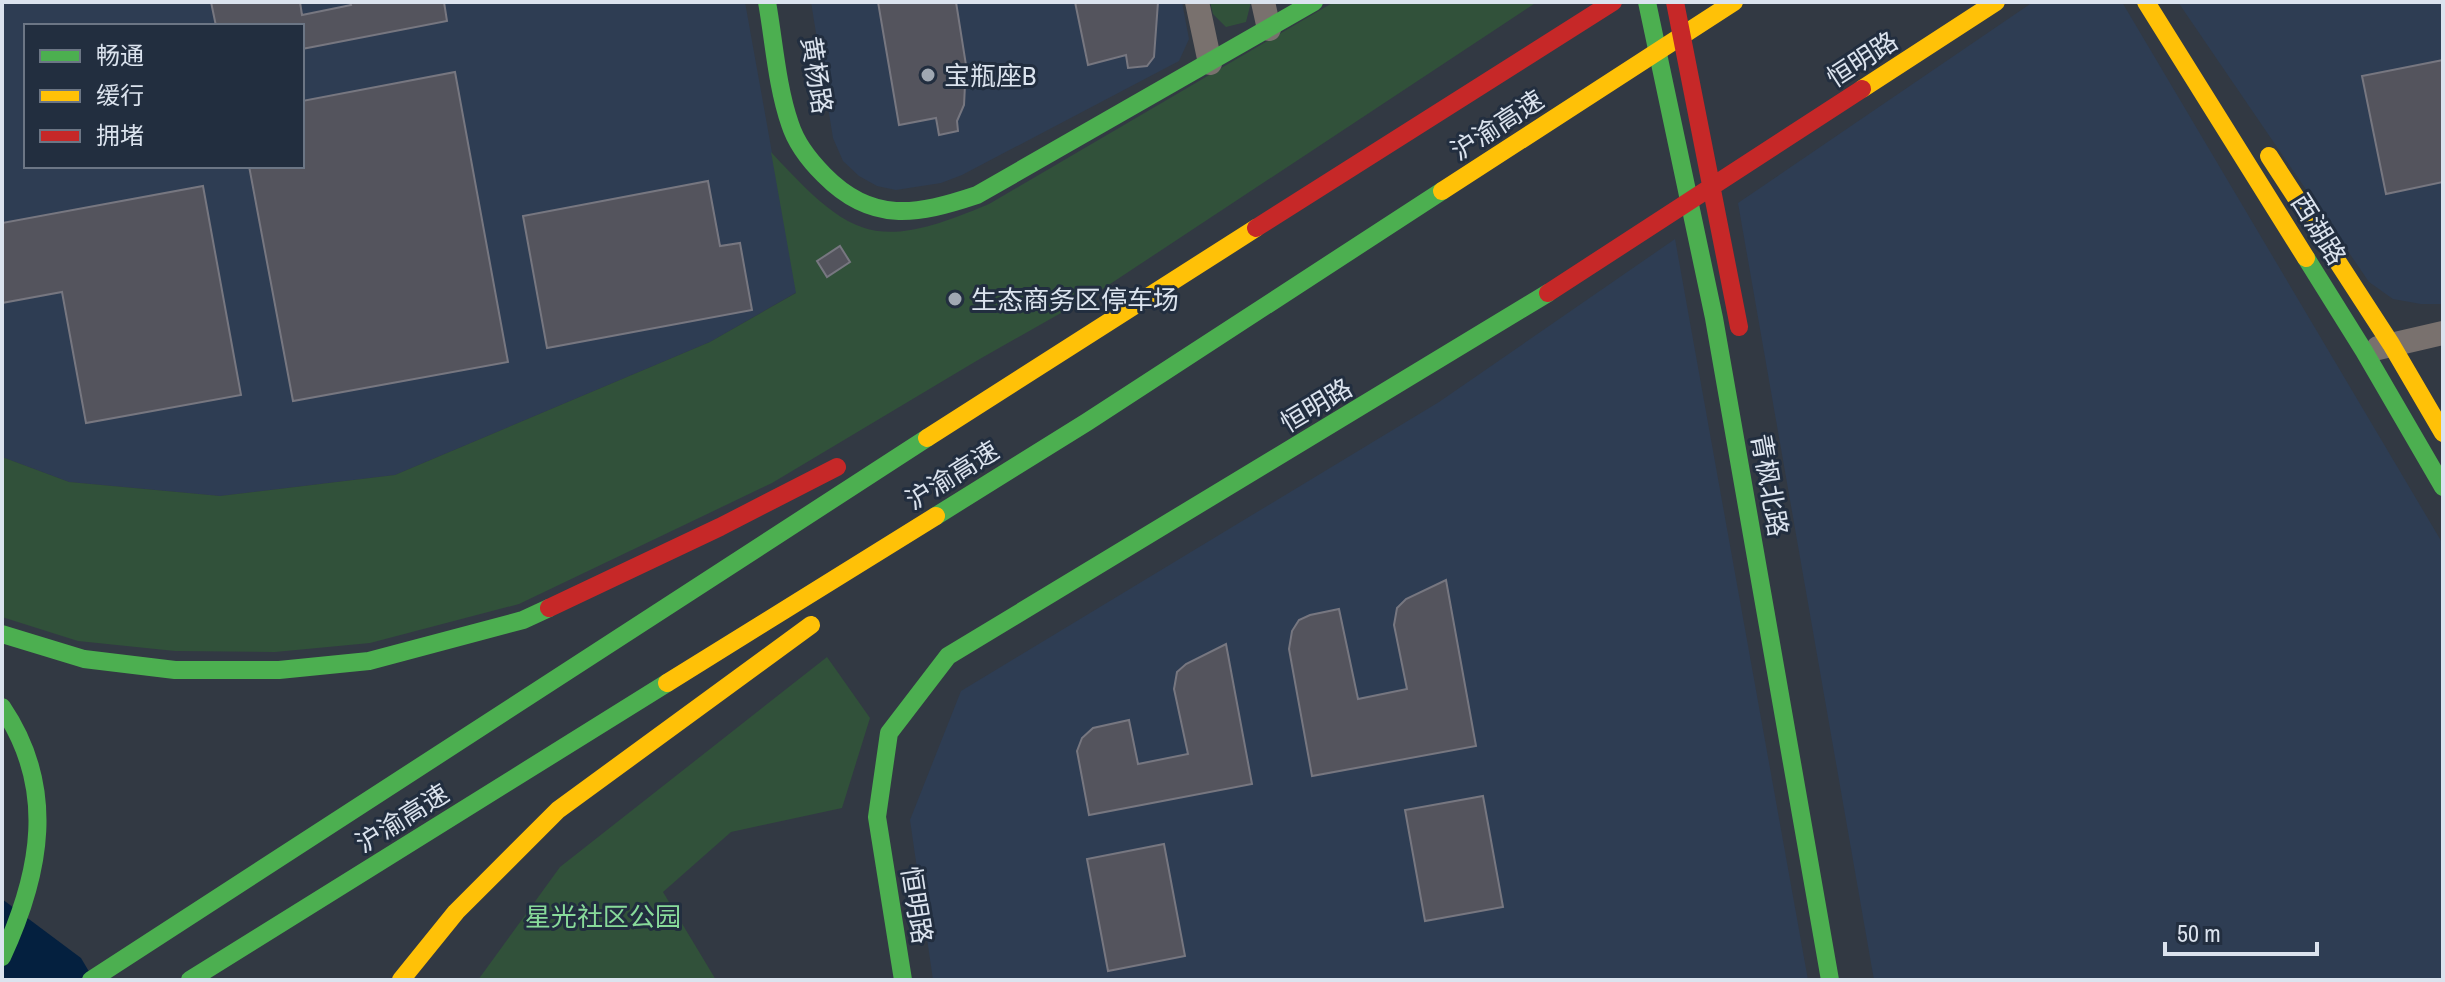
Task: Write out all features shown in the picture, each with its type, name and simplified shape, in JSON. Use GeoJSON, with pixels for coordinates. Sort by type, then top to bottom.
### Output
{"type":"FeatureCollection","features":[{"type":"Feature","properties":{"kind":"main road"},"geometry":{"type":"LineString","coordinates":[[767,2],[790,127],[807,156],[848,198],[876,212],[908,215],[977,195],[1314,2]]}},
{"type":"Feature","properties":{"kind":"main road","name":"黄杨路"},"geometry":{"type":"LineString","coordinates":[[779,2],[797,120],[807,156]]}},
{"type":"Feature","properties":{"kind":"main road","name":"沪渝高速"},"geometry":{"type":"LineString","coordinates":[[91,980],[1053,356],[1613,2]]}},
{"type":"Feature","properties":{"kind":"main road","name":"青枫北路"},"geometry":{"type":"LineString","coordinates":[[1647,2],[1714,318],[1830,980]]}},
{"type":"Feature","properties":{"kind":"main road"},"geometry":{"type":"LineString","coordinates":[[1675,2],[1743,345]]}},
{"type":"Feature","properties":{"kind":"main road","name":"沪渝高速"},"geometry":{"type":"LineString","coordinates":[[190,980],[1087,422],[1734,2]]}},
{"type":"Feature","properties":{"kind":"main road","name":"恒明路"},"geometry":{"type":"LineString","coordinates":[[903,980],[877,817],[889,733],[948,656],[1507,320],[1996,2]]}},
{"type":"Feature","properties":{"kind":"main road","name":"西湖路"},"geometry":{"type":"LineString","coordinates":[[2146,2],[2364,351],[2443,487]]}},
{"type":"Feature","properties":{"kind":"main road","name":"西湖路"},"geometry":{"type":"LineString","coordinates":[[2264,147],[2391,344],[2443,433]]}},
{"type":"Feature","properties":{"kind":"main road"},"geometry":{"type":"LineString","coordinates":[[886,442],[1053,356]]}},
{"type":"Feature","properties":{"kind":"main road"},"geometry":{"type":"LineString","coordinates":[[893,564],[1087,422]]}},
{"type":"Feature","properties":{"kind":"main road"},"geometry":{"type":"LineString","coordinates":[[2,634],[84,659],[175,670],[279,670],[369,661],[523,620],[720,527],[859,456]]}},
{"type":"Feature","properties":{"kind":"main road"},"geometry":{"type":"LineString","coordinates":[[401,980],[456,912],[558,810],[829,612]]}},
{"type":"Feature","properties":{"kind":"main road"},"geometry":{"type":"LineString","coordinates":[[2,707],[15,726],[36,781],[37,820],[32,876],[16,929],[2,957]]}},
{"type":"Feature","properties":{"kind":"street"},"geometry":{"type":"LineString","coordinates":[[1197,2],[1210,63]]}},
{"type":"Feature","properties":{"kind":"street"},"geometry":{"type":"LineString","coordinates":[[1263,2],[1269,29]]}},
{"type":"Feature","properties":{"kind":"street"},"geometry":{"type":"LineString","coordinates":[[2364,351],[2443,333]]}},
{"type":"Feature","properties":{"kind":"shaded area"},"geometry":{"type":"Polygon","coordinates":[[[2,2],[745,2],[797,292],[710,342],[395,475],[220,496],[69,482],[2,457],[2,2]]]}},
{"type":"Feature","properties":{"kind":"shaded area"},"geometry":{"type":"Polygon","coordinates":[[[811,2],[1182,2],[1189,39],[1179,61],[962,175],[941,183],[896,190],[877,186],[859,176],[843,161],[833,138],[811,2]]]}},
{"type":"Feature","properties":{"kind":"shaded area"},"geometry":{"type":"Polygon","coordinates":[[[2033,2],[2122,2],[2443,544],[2443,980],[1874,980],[1738,203],[2033,2]]]}},
{"type":"Feature","properties":{"kind":"shaded area"},"geometry":{"type":"Polygon","coordinates":[[[2178,2],[2443,2],[2443,304],[2393,299],[2369,282],[2178,2]]]}},
{"type":"Feature","properties":{"kind":"shaded area"},"geometry":{"type":"Polygon","coordinates":[[[1675,239],[1808,980],[933,980],[910,820],[961,691],[1439,402],[1675,239]]]}},
{"type":"Feature","properties":{"kind":"shaded area"},"geometry":{"type":"Polygon","coordinates":[[[2,899],[81,958],[94,980],[2,980],[2,899]]]}},
{"type":"Feature","properties":{"kind":"green space"},"geometry":{"type":"Polygon","coordinates":[[[1210,2],[1251,2],[1246,22],[1226,27],[1213,14],[1210,2]]]}},
{"type":"Feature","properties":{"kind":"green space"},"geometry":{"type":"Polygon","coordinates":[[[1334,2],[1537,2],[1098,292],[772,483],[519,604],[370,643],[275,652],[175,651],[78,641],[2,617],[2,457],[69,482],[220,496],[395,475],[710,342],[796,293],[771,152],[823,204],[846,220],[868,229],[892,232],[919,228],[989,204],[1334,2]]]}},
{"type":"Feature","properties":{"kind":"green space","name":"星光社区公园"},"geometry":{"type":"Polygon","coordinates":[[[827,657],[870,718],[842,808],[731,832],[663,892],[716,980],[478,980],[560,867],[827,657]]]}},
{"type":"Feature","properties":{"kind":"building"},"geometry":{"type":"Polygon","coordinates":[[[211,2],[300,2],[302,15],[351,5],[350,2],[444,2],[447,21],[304,49],[304,24],[216,24],[211,2]]]}},
{"type":"Feature","properties":{"kind":"building","name":"宝瓶座B"},"geometry":{"type":"Polygon","coordinates":[[[878,2],[956,2],[966,65],[964,105],[957,121],[958,131],[939,135],[936,118],[899,125],[878,2]]]}},
{"type":"Feature","properties":{"kind":"building","name":"宝瓶座B"},"geometry":{"type":"Polygon","coordinates":[[[1075,2],[1158,2],[1154,57],[1147,66],[1128,68],[1126,55],[1088,65],[1075,2]]]}},
{"type":"Feature","properties":{"kind":"building"},"geometry":{"type":"Polygon","coordinates":[[[2443,60],[2443,182],[2386,194],[2362,76],[2443,60]]]}},
{"type":"Feature","properties":{"kind":"building"},"geometry":{"type":"Polygon","coordinates":[[[455,72],[508,362],[293,401],[249,168],[304,168],[304,101],[455,72]]]}},
{"type":"Feature","properties":{"kind":"building"},"geometry":{"type":"Polygon","coordinates":[[[708,181],[720,246],[740,243],[752,310],[547,348],[523,216],[708,181]]]}},
{"type":"Feature","properties":{"kind":"building"},"geometry":{"type":"Polygon","coordinates":[[[203,186],[241,395],[86,423],[62,292],[2,303],[2,223],[203,186]]]}},
{"type":"Feature","properties":{"kind":"building"},"geometry":{"type":"Polygon","coordinates":[[[840,246],[850,262],[827,277],[817,261],[840,246]]]}},
{"type":"Feature","properties":{"kind":"building"},"geometry":{"type":"Polygon","coordinates":[[[1446,580],[1476,746],[1312,776],[1289,649],[1292,631],[1299,620],[1339,609],[1358,699],[1407,689],[1394,625],[1397,608],[1406,599],[1446,580]]]}},
{"type":"Feature","properties":{"kind":"building"},"geometry":{"type":"Polygon","coordinates":[[[1226,644],[1252,784],[1089,815],[1077,751],[1082,738],[1093,728],[1129,720],[1138,764],[1188,754],[1174,689],[1177,672],[1186,664],[1226,644]]]}},
{"type":"Feature","properties":{"kind":"building"},"geometry":{"type":"Polygon","coordinates":[[[1483,796],[1503,907],[1425,921],[1405,810],[1483,796]]]}},
{"type":"Feature","properties":{"kind":"building"},"geometry":{"type":"Polygon","coordinates":[[[1164,844],[1185,956],[1108,971],[1087,859],[1164,844]]]}},
{"type":"Feature","properties":{"kind":"traffic: fast"},"geometry":{"type":"LineString","coordinates":[[767,2],[782,95],[799,145],[818,169],[842,191],[860,202],[896,211],[935,207],[977,195],[1314,2]]}},
{"type":"Feature","properties":{"kind":"traffic: fast"},"geometry":{"type":"LineString","coordinates":[[1647,2],[1714,318],[1830,980]]}},
{"type":"Feature","properties":{"kind":"traffic: fast"},"geometry":{"type":"LineString","coordinates":[[936,516],[1087,422],[1442,191]]}},
{"type":"Feature","properties":{"kind":"traffic: fast"},"geometry":{"type":"LineString","coordinates":[[2306,258],[2443,487]]}},
{"type":"Feature","properties":{"kind":"traffic: fast"},"geometry":{"type":"LineString","coordinates":[[903,980],[877,817],[889,733],[948,656],[1548,293]]}},
{"type":"Feature","properties":{"kind":"traffic: fast"},"geometry":{"type":"LineString","coordinates":[[91,980],[927,438]]}},
{"type":"Feature","properties":{"kind":"traffic: fast"},"geometry":{"type":"LineString","coordinates":[[2,634],[84,659],[175,670],[279,670],[369,661],[523,620],[549,608]]}},
{"type":"Feature","properties":{"kind":"traffic: fast"},"geometry":{"type":"LineString","coordinates":[[190,980],[667,683]]}},
{"type":"Feature","properties":{"kind":"traffic: fast"},"geometry":{"type":"LineString","coordinates":[[2,707],[31,768],[37,831],[26,894],[2,957]]}},
{"type":"Feature","properties":{"kind":"traffic: slow"},"geometry":{"type":"LineString","coordinates":[[1442,191],[1734,2]]}},
{"type":"Feature","properties":{"kind":"traffic: slow"},"geometry":{"type":"LineString","coordinates":[[1862,89],[1996,2]]}},
{"type":"Feature","properties":{"kind":"traffic: slow"},"geometry":{"type":"LineString","coordinates":[[2146,2],[2306,258]]}},
{"type":"Feature","properties":{"kind":"traffic: slow"},"geometry":{"type":"LineString","coordinates":[[2269,156],[2391,344],[2443,433]]}},
{"type":"Feature","properties":{"kind":"traffic: slow"},"geometry":{"type":"LineString","coordinates":[[927,438],[1256,228]]}},
{"type":"Feature","properties":{"kind":"traffic: slow"},"geometry":{"type":"LineString","coordinates":[[667,683],[936,516]]}},
{"type":"Feature","properties":{"kind":"traffic: slow"},"geometry":{"type":"LineString","coordinates":[[401,980],[456,912],[558,810],[811,625]]}},
{"type":"Feature","properties":{"kind":"traffic: jam"},"geometry":{"type":"LineString","coordinates":[[1256,228],[1613,2]]}},
{"type":"Feature","properties":{"kind":"traffic: jam"},"geometry":{"type":"LineString","coordinates":[[1675,2],[1739,327]]}},
{"type":"Feature","properties":{"kind":"traffic: jam"},"geometry":{"type":"LineString","coordinates":[[1548,293],[1862,89]]}},
{"type":"Feature","properties":{"kind":"traffic: jam"},"geometry":{"type":"LineString","coordinates":[[549,608],[720,527],[837,467]]}},
{"type":"Feature","properties":{"kind":"place","name":"宝瓶座B"},"geometry":{"type":"Point","coordinates":[928,75]}},
{"type":"Feature","properties":{"kind":"place","name":"生态商务区停车场"},"geometry":{"type":"Point","coordinates":[955,299]}}]}
